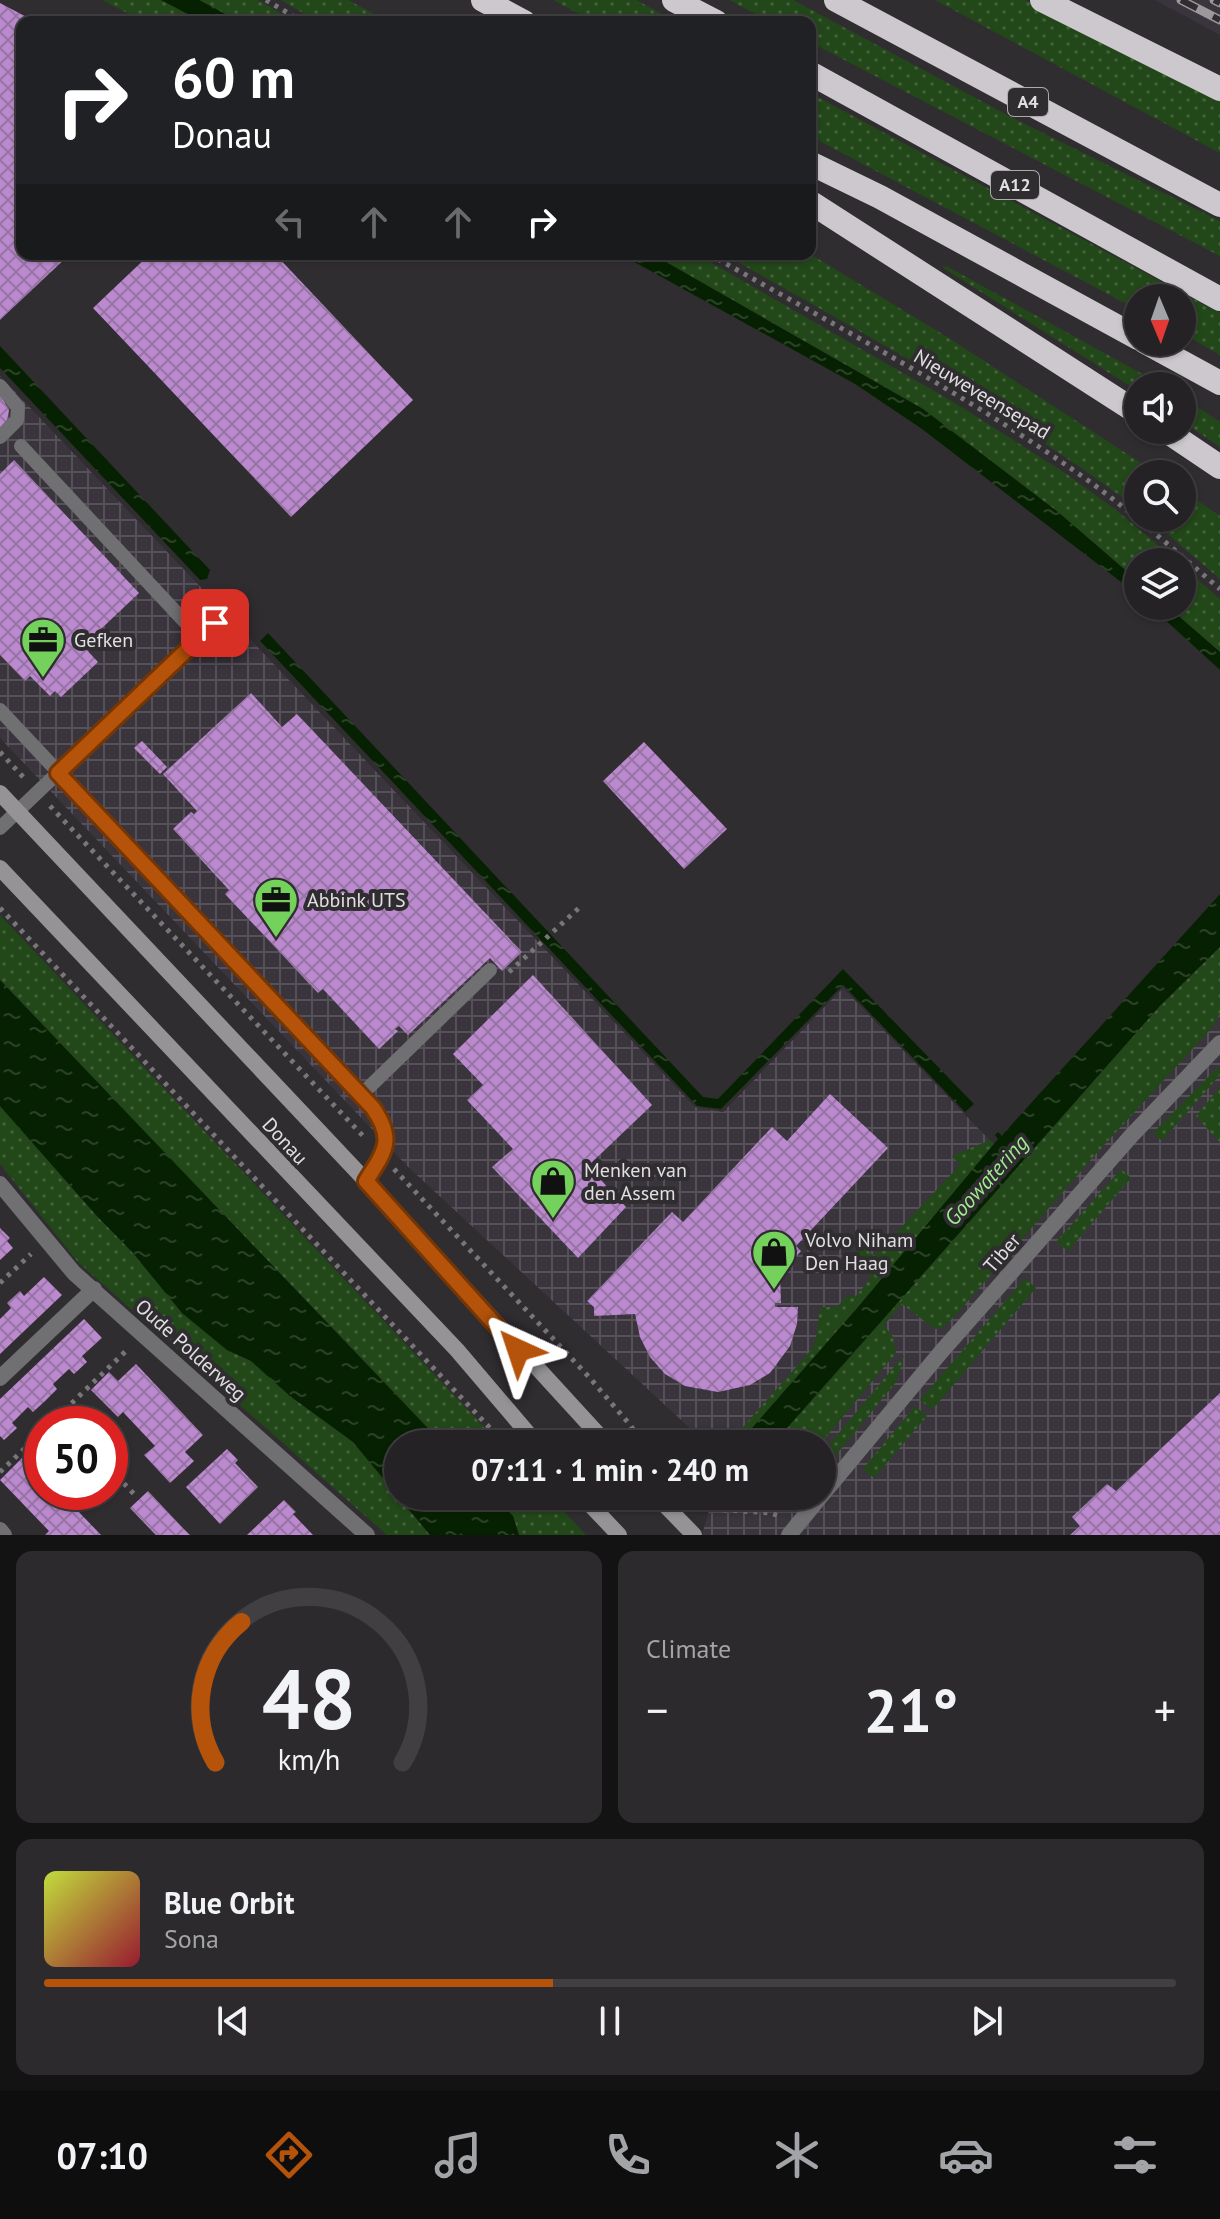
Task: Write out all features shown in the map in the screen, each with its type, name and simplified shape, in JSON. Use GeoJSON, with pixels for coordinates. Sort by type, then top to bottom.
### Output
{"type":"FeatureCollection","features":[{"type":"Feature","properties":{"kind":"highway"},"geometry":{"type":"LineString","coordinates":[[483,0],[513,16]]}},
{"type":"Feature","properties":{"kind":"highway"},"geometry":{"type":"LineString","coordinates":[[674,0],[705,16]]}},
{"type":"Feature","properties":{"kind":"highway","name":"A4"},"geometry":{"type":"LineString","coordinates":[[836,0],[1220,205]]}},
{"type":"Feature","properties":{"kind":"highway"},"geometry":{"type":"LineString","coordinates":[[1042,0],[1220,89]]}},
{"type":"Feature","properties":{"kind":"highway","name":"A12"},"geometry":{"type":"LineString","coordinates":[[816,76],[1220,299]]}},
{"type":"Feature","properties":{"kind":"highway"},"geometry":{"type":"LineString","coordinates":[[816,166],[880,197],[1124,330]]}},
{"type":"Feature","properties":{"kind":"highway"},"geometry":{"type":"LineString","coordinates":[[816,206],[1124,404]]}},
{"type":"Feature","properties":{"kind":"highway"},"geometry":{"type":"LineString","coordinates":[[1171,356],[1220,383]]}},
{"type":"Feature","properties":{"kind":"highway"},"geometry":{"type":"LineString","coordinates":[[1186,444],[1220,467]]}},
{"type":"Feature","properties":{"kind":"main road","name":"Donau"},"geometry":{"type":"LineString","coordinates":[[0,793],[366,1181],[594,1430]]}},
{"type":"Feature","properties":{"kind":"main road","name":"Donau"},"geometry":{"type":"LineString","coordinates":[[0,868],[457,1350],[525,1430]]}},
{"type":"Feature","properties":{"kind":"main road"},"geometry":{"type":"LineString","coordinates":[[595,1510],[619,1535]]}},
{"type":"Feature","properties":{"kind":"main road"},"geometry":{"type":"LineString","coordinates":[[670,1510],[694,1535]]}},
{"type":"Feature","properties":{"kind":"street","name":"Tiber"},"geometry":{"type":"LineString","coordinates":[[836,1479],[941,1352],[1132,1135],[1220,1043]]}},
{"type":"Feature","properties":{"kind":"street","name":"Oude Polderweg"},"geometry":{"type":"LineString","coordinates":[[0,1184],[74,1273],[367,1535]]}},
{"type":"Feature","properties":{"kind":"street"},"geometry":{"type":"LineString","coordinates":[[0,1378],[94,1289]]}},
{"type":"Feature","properties":{"kind":"street","name":"Tiber"},"geometry":{"type":"LineString","coordinates":[[791,1532],[810,1510]]}},
{"type":"Feature","properties":{"kind":"lane"},"geometry":{"type":"LineString","coordinates":[[0,386],[15,401],[18,414],[12,426],[0,437]]}},
{"type":"Feature","properties":{"kind":"lane"},"geometry":{"type":"LineString","coordinates":[[21,446],[200,638]]}},
{"type":"Feature","properties":{"kind":"lane"},"geometry":{"type":"LineString","coordinates":[[0,828],[215,623]]}},
{"type":"Feature","properties":{"kind":"lane"},"geometry":{"type":"LineString","coordinates":[[0,710],[383,1122],[387,1135],[381,1156],[366,1181]]}},
{"type":"Feature","properties":{"kind":"lane"},"geometry":{"type":"LineString","coordinates":[[361,1095],[490,970]]}},
{"type":"Feature","properties":{"kind":"path"},"geometry":{"type":"LineString","coordinates":[[266,0],[293,16]]}},
{"type":"Feature","properties":{"kind":"path","name":"Nieuweveensepad"},"geometry":{"type":"LineString","coordinates":[[720,260],[932,381],[1036,445],[1114,500],[1220,589]]}},
{"type":"Feature","properties":{"kind":"path"},"geometry":{"type":"LineString","coordinates":[[0,752],[589,1377],[633,1430]]}},
{"type":"Feature","properties":{"kind":"path"},"geometry":{"type":"LineString","coordinates":[[1,771],[10,762]]}},
{"type":"Feature","properties":{"kind":"path"},"geometry":{"type":"LineString","coordinates":[[54,850],[74,831]]}},
{"type":"Feature","properties":{"kind":"path"},"geometry":{"type":"LineString","coordinates":[[538,946],[580,907]]}},
{"type":"Feature","properties":{"kind":"path"},"geometry":{"type":"LineString","coordinates":[[0,908],[492,1430]]}},
{"type":"Feature","properties":{"kind":"path"},"geometry":{"type":"LineString","coordinates":[[0,1283],[46,1239]]}},
{"type":"Feature","properties":{"kind":"path"},"geometry":{"type":"LineString","coordinates":[[69,1406],[143,1334]]}},
{"type":"Feature","properties":{"kind":"path"},"geometry":{"type":"LineString","coordinates":[[0,1472],[24,1449]]}},
{"type":"Feature","properties":{"kind":"path"},"geometry":{"type":"LineString","coordinates":[[128,1488],[134,1494]]}},
{"type":"Feature","properties":{"kind":"path"},"geometry":{"type":"LineString","coordinates":[[726,1510],[773,1513],[791,1532]]}},
{"type":"Feature","properties":{"kind":"shaded area"},"geometry":{"type":"Polygon","coordinates":[[[102,0],[161,0],[192,16],[133,16],[102,0]]]}},
{"type":"Feature","properties":{"kind":"shaded area"},"geometry":{"type":"Polygon","coordinates":[[[199,0],[258,0],[286,16],[229,16],[199,0]]]}},
{"type":"Feature","properties":{"kind":"shaded area"},"geometry":{"type":"Polygon","coordinates":[[[281,0],[348,0],[378,16],[308,16],[281,0]]]}},
{"type":"Feature","properties":{"kind":"shaded area"},"geometry":{"type":"Polygon","coordinates":[[[553,0],[636,0],[666,16],[583,16],[553,0]]]}},
{"type":"Feature","properties":{"kind":"shaded area"},"geometry":{"type":"Polygon","coordinates":[[[729,0],[793,0],[1013,118],[1220,221],[1220,256],[816,45],[816,16],[760,16],[729,0]]]}},
{"type":"Feature","properties":{"kind":"shaded area"},"geometry":{"type":"Polygon","coordinates":[[[935,0],[1025,0],[1220,98],[1220,153],[935,0]]]}},
{"type":"Feature","properties":{"kind":"shaded area"},"geometry":{"type":"Polygon","coordinates":[[[1155,0],[1220,0],[1220,35],[1155,0]]]}},
{"type":"Feature","properties":{"kind":"shaded area"},"geometry":{"type":"Polygon","coordinates":[[[816,96],[1166,284],[1124,284],[1124,303],[816,139],[816,96]]]}},
{"type":"Feature","properties":{"kind":"shaded area"},"geometry":{"type":"Polygon","coordinates":[[[816,258],[944,335],[1136,460],[1124,460],[1124,499],[987,407],[735,260],[816,258]]]}},
{"type":"Feature","properties":{"kind":"shaded area"},"geometry":{"type":"Polygon","coordinates":[[[662,260],[706,260],[955,403],[1065,473],[1116,510],[1124,517],[1124,532],[1142,532],[1161,548],[1124,548],[1124,569],[1058,512],[923,409],[662,260]]]}},
{"type":"Feature","properties":{"kind":"shaded area"},"geometry":{"type":"Polygon","coordinates":[[[946,266],[1139,372],[1124,372],[1124,382],[943,268],[946,266]]]}},
{"type":"Feature","properties":{"kind":"shaded area"},"geometry":{"type":"Polygon","coordinates":[[[1196,300],[1220,313],[1220,355],[1196,341],[1196,300]]]}},
{"type":"Feature","properties":{"kind":"shaded area"},"geometry":{"type":"Polygon","coordinates":[[[0,376],[695,1107],[723,1112],[843,988],[1002,1153],[1220,911],[1220,1535],[702,1535],[709,1510],[836,1510],[836,1430],[692,1430],[407,1166],[0,738],[0,376]]]}},
{"type":"Feature","properties":{"kind":"shaded area"},"geometry":{"type":"Polygon","coordinates":[[[1196,406],[1220,422],[1220,447],[1196,431],[1196,406]]]}},
{"type":"Feature","properties":{"kind":"shaded area"},"geometry":{"type":"Polygon","coordinates":[[[1196,500],[1220,516],[1220,579],[1196,558],[1196,548],[1184,548],[1165,532],[1196,532],[1196,500]]]}},
{"type":"Feature","properties":{"kind":"shaded area"},"geometry":{"type":"Polygon","coordinates":[[[1196,578],[1220,599],[1220,652],[1183,620],[1196,620],[1196,578]]]}},
{"type":"Feature","properties":{"kind":"shaded area"},"geometry":{"type":"Polygon","coordinates":[[[0,915],[487,1430],[430,1430],[0,980],[0,915]]]}},
{"type":"Feature","properties":{"kind":"shaded area"},"geometry":{"type":"Polygon","coordinates":[[[1220,947],[1220,1014],[1210,1030],[1095,1155],[954,1317],[942,1328],[935,1329],[902,1304],[884,1325],[893,1337],[896,1353],[832,1430],[785,1430],[1159,1007],[1220,947]]]}},
{"type":"Feature","properties":{"kind":"shaded area"},"geometry":{"type":"Polygon","coordinates":[[[1216,1069],[1220,1069],[1220,1075],[1162,1141],[1153,1133],[1216,1069]]]}},
{"type":"Feature","properties":{"kind":"shaded area"},"geometry":{"type":"Polygon","coordinates":[[[1220,1087],[1220,1143],[1196,1116],[1220,1087]]]}},
{"type":"Feature","properties":{"kind":"shaded area"},"geometry":{"type":"Polygon","coordinates":[[[0,1106],[133,1253],[182,1313],[227,1350],[251,1361],[290,1396],[353,1442],[384,1479],[384,1510],[409,1510],[430,1535],[387,1535],[78,1262],[0,1164],[0,1106]]]}},
{"type":"Feature","properties":{"kind":"shaded area"},"geometry":{"type":"Polygon","coordinates":[[[990,1140],[994,1144],[750,1430],[740,1430],[812,1349],[820,1307],[837,1307],[848,1295],[855,1297],[871,1278],[855,1258],[858,1242],[874,1256],[960,1165],[952,1156],[990,1140]]]}},
{"type":"Feature","properties":{"kind":"shaded area"},"geometry":{"type":"Polygon","coordinates":[[[1121,1169],[1131,1178],[1068,1251],[1056,1242],[1121,1169]]]}},
{"type":"Feature","properties":{"kind":"shaded area"},"geometry":{"type":"Polygon","coordinates":[[[1025,1278],[1036,1288],[932,1410],[920,1400],[1025,1278]]]}},
{"type":"Feature","properties":{"kind":"shaded area"},"geometry":{"type":"Polygon","coordinates":[[[904,1355],[897,1381],[836,1455],[836,1436],[904,1355]]]}},
{"type":"Feature","properties":{"kind":"shaded area"},"geometry":{"type":"Polygon","coordinates":[[[915,1406],[927,1416],[874,1478],[863,1469],[915,1406]]]}},
{"type":"Feature","properties":{"kind":"shaded area"},"geometry":{"type":"Polygon","coordinates":[[[507,1510],[562,1510],[586,1535],[519,1535],[513,1516],[507,1510]]]}},
{"type":"Feature","properties":{"kind":"water"},"geometry":{"type":"Polygon","coordinates":[[[161,0],[199,0],[229,16],[192,16],[161,0]]]}},
{"type":"Feature","properties":{"kind":"water"},"geometry":{"type":"Polygon","coordinates":[[[631,260],[662,260],[923,409],[1058,512],[1124,569],[1124,584],[922,429],[855,384],[631,260]]]}},
{"type":"Feature","properties":{"kind":"water"},"geometry":{"type":"Polygon","coordinates":[[[0,346],[210,570],[207,579],[200,580],[0,368],[0,346]]]}},
{"type":"Feature","properties":{"kind":"water"},"geometry":{"type":"Polygon","coordinates":[[[1165,620],[1183,620],[1220,652],[1220,670],[1165,620]]]}},
{"type":"Feature","properties":{"kind":"water"},"geometry":{"type":"Polygon","coordinates":[[[268,633],[703,1097],[718,1099],[843,969],[974,1104],[965,1112],[843,985],[721,1109],[697,1106],[260,641],[268,633]]]}},
{"type":"Feature","properties":{"kind":"water","name":"Goowatering"},"geometry":{"type":"Polygon","coordinates":[[[1220,894],[1220,947],[1159,1007],[785,1430],[750,1430],[998,1139],[995,1135],[998,1132],[1002,1136],[1220,894]]]}},
{"type":"Feature","properties":{"kind":"water"},"geometry":{"type":"Polygon","coordinates":[[[0,980],[430,1430],[384,1430],[384,1479],[353,1442],[290,1396],[251,1361],[227,1350],[182,1313],[133,1253],[0,1106],[0,980]]]}},
{"type":"Feature","properties":{"kind":"water"},"geometry":{"type":"Polygon","coordinates":[[[409,1510],[507,1510],[513,1516],[519,1535],[430,1535],[409,1510]]]}},
{"type":"Feature","properties":{"kind":"building"},"geometry":{"type":"Polygon","coordinates":[[[0,3],[25,16],[16,16],[16,260],[64,260],[0,320],[0,3]]]}},
{"type":"Feature","properties":{"kind":"building"},"geometry":{"type":"Polygon","coordinates":[[[144,260],[281,260],[413,400],[291,517],[93,308],[144,260]]]}},
{"type":"Feature","properties":{"kind":"building"},"geometry":{"type":"Polygon","coordinates":[[[0,394],[9,410],[7,420],[0,428],[0,394]]]}},
{"type":"Feature","properties":{"kind":"building"},"geometry":{"type":"Polygon","coordinates":[[[14,460],[139,593],[83,646],[98,662],[61,697],[55,691],[50,696],[30,676],[25,681],[0,655],[0,474],[14,460]]]}},
{"type":"Feature","properties":{"kind":"building"},"geometry":{"type":"Polygon","coordinates":[[[251,693],[282,727],[297,714],[522,952],[502,971],[490,958],[408,1035],[399,1026],[395,1029],[398,1031],[379,1049],[323,989],[318,993],[225,894],[229,890],[173,829],[191,812],[194,814],[197,811],[163,774],[251,693]]]}},
{"type":"Feature","properties":{"kind":"building"},"geometry":{"type":"Polygon","coordinates":[[[142,741],[167,767],[160,774],[134,748],[142,741]]]}},
{"type":"Feature","properties":{"kind":"building"},"geometry":{"type":"Polygon","coordinates":[[[644,742],[727,829],[684,869],[603,781],[644,742]]]}},
{"type":"Feature","properties":{"kind":"building"},"geometry":{"type":"Polygon","coordinates":[[[533,975],[652,1105],[588,1166],[626,1207],[578,1258],[492,1167],[513,1149],[467,1100],[483,1085],[453,1054],[533,975]]]}},
{"type":"Feature","properties":{"kind":"building"},"geometry":{"type":"Polygon","coordinates":[[[830,1094],[888,1148],[796,1246],[801,1251],[780,1274],[781,1303],[775,1303],[775,1307],[798,1307],[797,1324],[790,1346],[770,1373],[750,1385],[718,1392],[685,1386],[665,1374],[650,1357],[640,1337],[635,1314],[594,1316],[594,1307],[587,1301],[672,1212],[683,1222],[772,1127],[787,1141],[830,1094]]]}},
{"type":"Feature","properties":{"kind":"building"},"geometry":{"type":"Polygon","coordinates":[[[0,1228],[10,1238],[7,1241],[13,1248],[0,1260],[0,1228]]]}},
{"type":"Feature","properties":{"kind":"building"},"geometry":{"type":"Polygon","coordinates":[[[44,1277],[62,1295],[0,1354],[0,1319],[11,1308],[7,1303],[20,1291],[24,1296],[44,1277]]]}},
{"type":"Feature","properties":{"kind":"building"},"geometry":{"type":"Polygon","coordinates":[[[84,1319],[102,1338],[82,1356],[87,1362],[74,1374],[69,1369],[53,1384],[57,1389],[39,1406],[24,1406],[24,1411],[12,1423],[17,1428],[4,1440],[0,1436],[0,1399],[84,1319]]]}},
{"type":"Feature","properties":{"kind":"building"},"geometry":{"type":"Polygon","coordinates":[[[136,1364],[203,1435],[185,1452],[194,1461],[170,1483],[144,1455],[155,1446],[128,1417],[128,1406],[107,1406],[91,1390],[109,1372],[118,1381],[136,1364]]]}},
{"type":"Feature","properties":{"kind":"building"},"geometry":{"type":"Polygon","coordinates":[[[1220,1393],[1220,1535],[1070,1535],[1080,1526],[1072,1517],[1107,1484],[1116,1491],[1220,1393]]]}},
{"type":"Feature","properties":{"kind":"building"},"geometry":{"type":"Polygon","coordinates":[[[227,1449],[238,1460],[235,1463],[258,1487],[220,1524],[186,1487],[227,1449]]]}},
{"type":"Feature","properties":{"kind":"building"},"geometry":{"type":"Polygon","coordinates":[[[24,1456],[24,1505],[0,1480],[24,1456]]]}},
{"type":"Feature","properties":{"kind":"building"},"geometry":{"type":"Polygon","coordinates":[[[148,1491],[190,1535],[156,1535],[150,1529],[130,1508],[148,1491]]]}},
{"type":"Feature","properties":{"kind":"building"},"geometry":{"type":"Polygon","coordinates":[[[284,1500],[313,1535],[247,1535],[284,1500]]]}},
{"type":"Feature","properties":{"kind":"building"},"geometry":{"type":"Polygon","coordinates":[[[29,1510],[77,1510],[101,1535],[45,1535],[49,1531],[29,1510]]]}},
{"type":"Feature","properties":{"kind":"railway"},"geometry":{"type":"LineString","coordinates":[[1181,0],[1220,20]]}},
{"type":"Feature","properties":{"kind":"railway"},"geometry":{"type":"LineString","coordinates":[[1214,0],[1220,3]]}},
{"type":"Feature","properties":{"kind":"place","name":"Gefken"},"geometry":{"type":"Point","coordinates":[43,679]}},
{"type":"Feature","properties":{"kind":"place","name":"Abbink UTS"},"geometry":{"type":"Point","coordinates":[276,939]}},
{"type":"Feature","properties":{"kind":"place","name":"Menken van den Assem"},"geometry":{"type":"Point","coordinates":[553,1220]}},
{"type":"Feature","properties":{"kind":"place","name":"Volvo Niham Den Haag"},"geometry":{"type":"Point","coordinates":[774,1291]}},
{"type":"Feature","properties":{"kind":"route"},"geometry":{"type":"LineString","coordinates":[[215,623],[58,773],[373,1108],[383,1122],[387,1135],[385,1149],[366,1181],[518,1350]]}}]}
